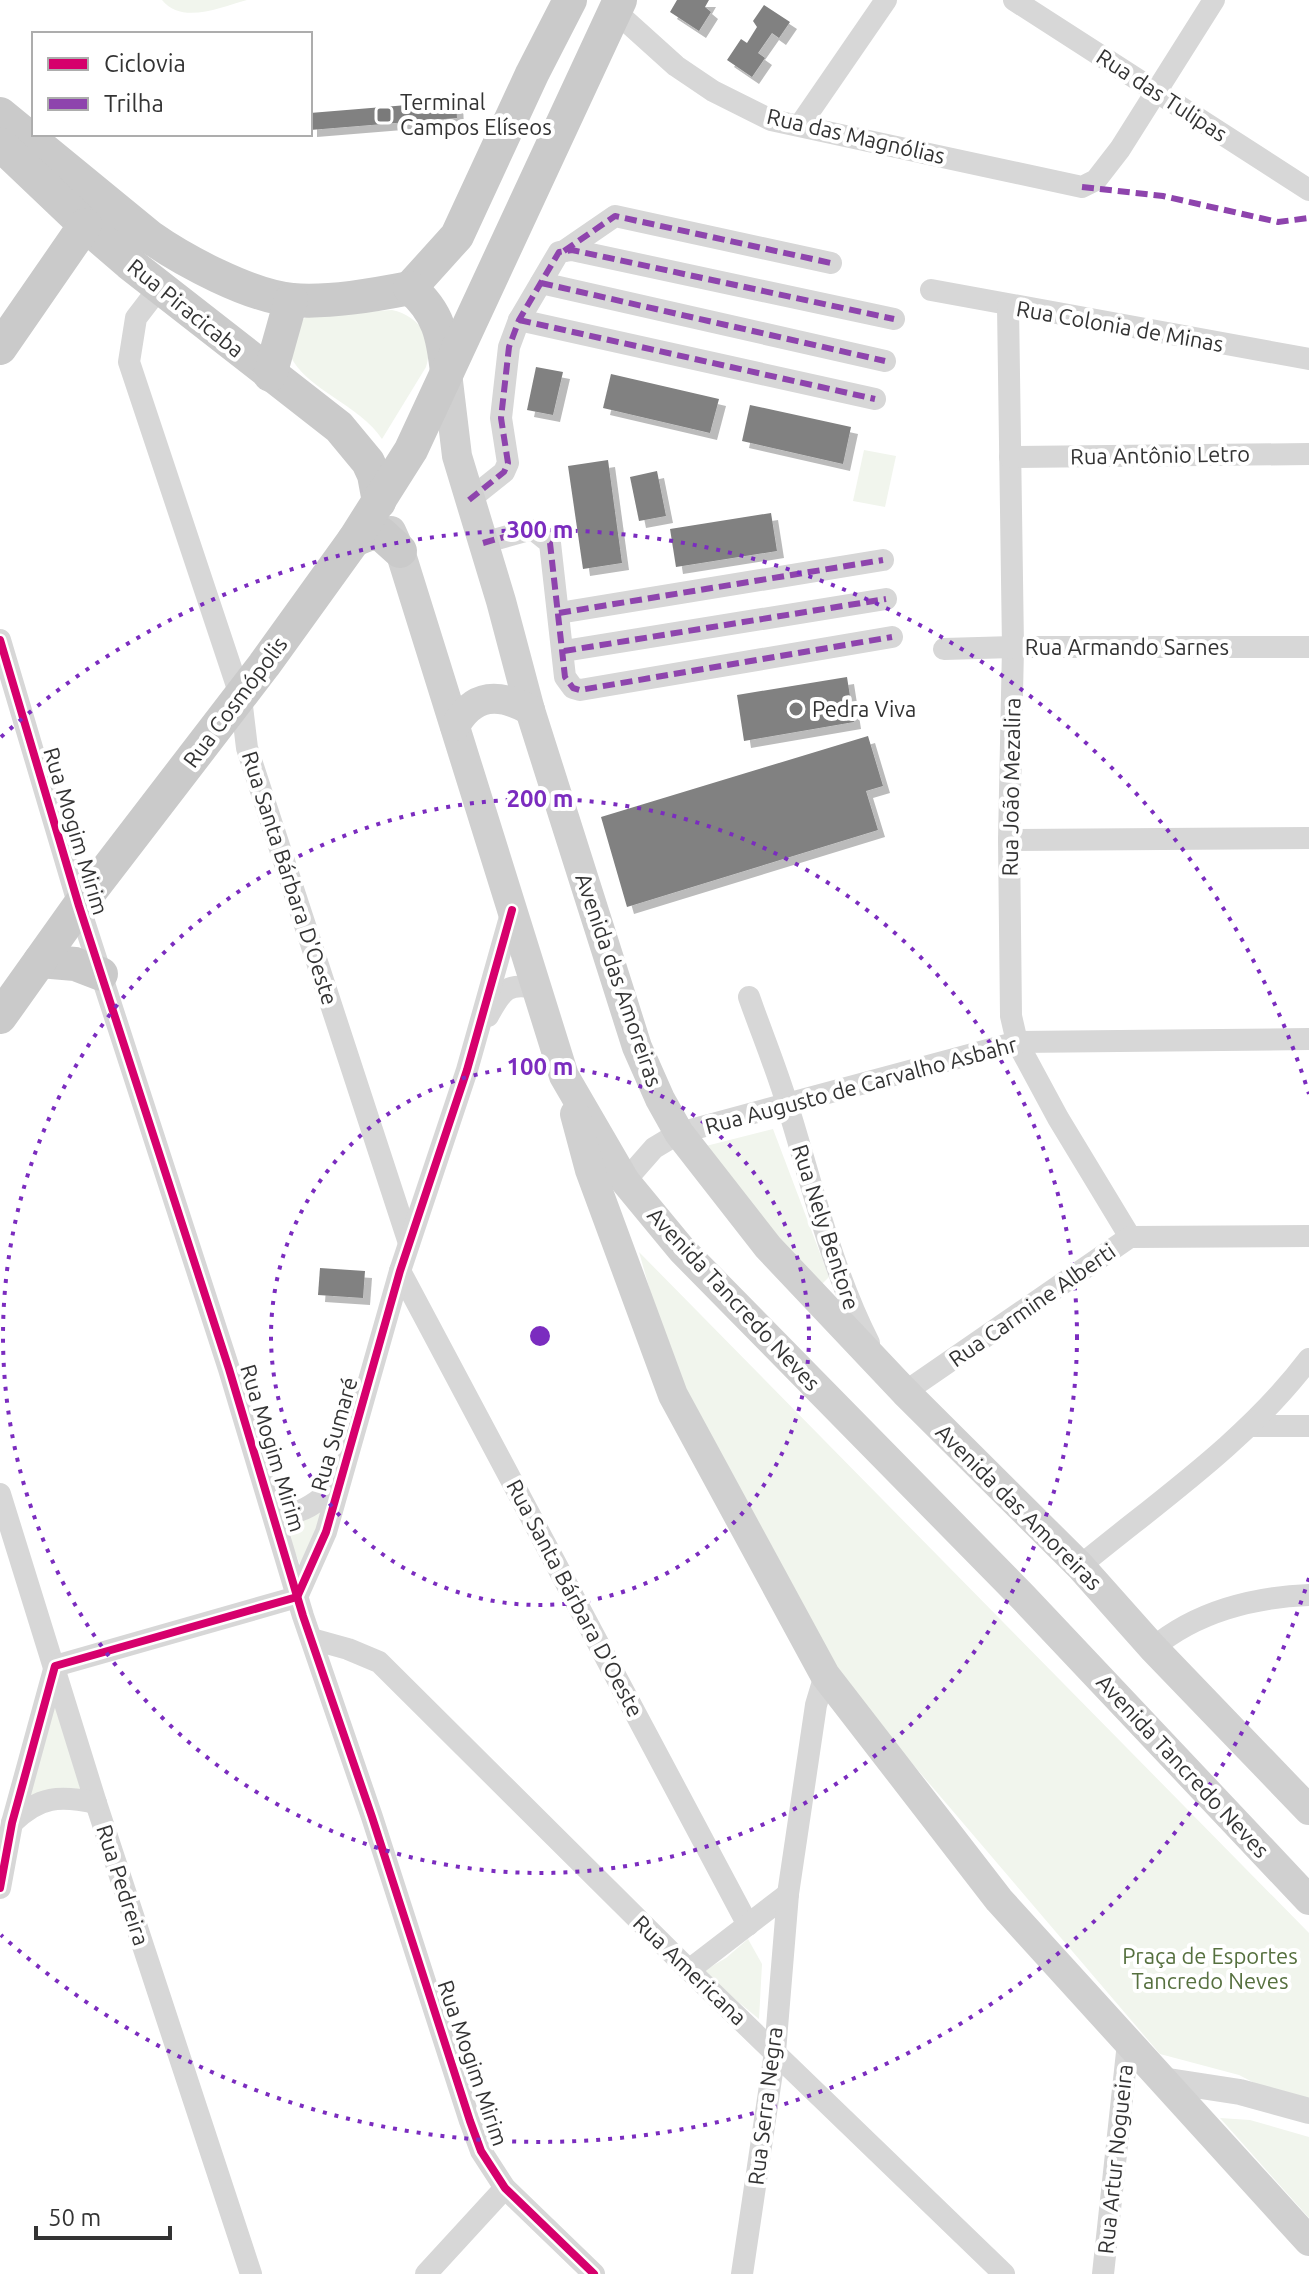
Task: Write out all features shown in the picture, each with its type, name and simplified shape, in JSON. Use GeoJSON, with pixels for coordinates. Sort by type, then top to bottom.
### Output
{"type":"FeatureCollection","features":[{"type":"Feature","properties":{"kind":"main road"},"geometry":{"type":"LineString","coordinates":[[0,114],[105,202],[170,250],[249,289],[291,300],[361,296],[410,288],[457,236],[570,0]]}},
{"type":"Feature","properties":{"kind":"main road"},"geometry":{"type":"LineString","coordinates":[[447,373],[617,5]]}},
{"type":"Feature","properties":{"kind":"main road","name":"Rua Piracicaba"},"geometry":{"type":"LineString","coordinates":[[0,144],[85,225],[159,288],[351,438],[368,462],[379,502]]}},
{"type":"Feature","properties":{"kind":"main road"},"geometry":{"type":"LineString","coordinates":[[0,348],[85,225]]}},
{"type":"Feature","properties":{"kind":"main road"},"geometry":{"type":"LineString","coordinates":[[410,288],[436,316],[445,343],[447,373]]}},
{"type":"Feature","properties":{"kind":"main road"},"geometry":{"type":"LineString","coordinates":[[270,375],[291,300]]}},
{"type":"Feature","properties":{"kind":"main road","name":"Avenida das Amoreiras"},"geometry":{"type":"LineString","coordinates":[[447,373],[457,456],[530,710],[637,1047],[679,1133],[768,1247],[844,1329],[1080,1566],[1153,1648],[1309,1810]]}},
{"type":"Feature","properties":{"kind":"main road","name":"Rua Cosmópolis"},"geometry":{"type":"LineString","coordinates":[[0,1017],[79,906],[241,698],[354,540],[411,450],[447,373]]}},
{"type":"Feature","properties":{"kind":"main road","name":"Avenida Tancredo Neves"},"geometry":{"type":"LineString","coordinates":[[379,502],[400,551],[564,1076],[625,1181],[682,1250],[1022,1596],[1309,1900]]}},
{"type":"Feature","properties":{"kind":"main road"},"geometry":{"type":"LineString","coordinates":[[354,540],[380,533],[400,551]]}},
{"type":"Feature","properties":{"kind":"main road"},"geometry":{"type":"LineString","coordinates":[[455,726],[461,716],[478,702],[494,697],[513,701],[530,710]]}},
{"type":"Feature","properties":{"kind":"main road"},"geometry":{"type":"LineString","coordinates":[[40,961],[75,964],[101,974]]}},
{"type":"Feature","properties":{"kind":"main road"},"geometry":{"type":"LineString","coordinates":[[564,1076],[590,1170],[673,1395],[825,1675],[999,1900],[1309,2241]]}},
{"type":"Feature","properties":{"kind":"main road"},"geometry":{"type":"LineString","coordinates":[[624,1266],[618,1210],[625,1181]]}},
{"type":"Feature","properties":{"kind":"street"},"geometry":{"type":"LineString","coordinates":[[800,125],[886,0]]}},
{"type":"Feature","properties":{"kind":"street","name":"Rua das Tulipas"},"geometry":{"type":"LineString","coordinates":[[1014,0],[1309,190]]}},
{"type":"Feature","properties":{"kind":"street"},"geometry":{"type":"LineString","coordinates":[[1157,91],[1214,0]]}},
{"type":"Feature","properties":{"kind":"street","name":"Rua das Magnólias"},"geometry":{"type":"LineString","coordinates":[[617,5],[676,66],[713,91],[771,120],[1082,187],[1091,184],[1106,169],[1157,91]]}},
{"type":"Feature","properties":{"kind":"street"},"geometry":{"type":"LineString","coordinates":[[469,500],[504,472],[508,463],[501,418],[509,347],[519,320],[556,255],[615,216],[831,263]]}},
{"type":"Feature","properties":{"kind":"street"},"geometry":{"type":"LineString","coordinates":[[564,251],[572,250],[894,319]]}},
{"type":"Feature","properties":{"kind":"street"},"geometry":{"type":"LineString","coordinates":[[541,283],[885,361]]}},
{"type":"Feature","properties":{"kind":"street","name":"Rua Santa Bárbara D'Oeste"},"geometry":{"type":"LineString","coordinates":[[159,288],[136,318],[129,362],[241,698],[247,748],[409,1243]]}},
{"type":"Feature","properties":{"kind":"street","name":"Rua Colonia de Minas"},"geometry":{"type":"LineString","coordinates":[[931,290],[1309,359]]}},
{"type":"Feature","properties":{"kind":"street","name":"Rua João Mezalira"},"geometry":{"type":"LineString","coordinates":[[1008,306],[1013,647],[1009,840],[1011,1016],[1017,1042],[1058,1118],[1130,1237]]}},
{"type":"Feature","properties":{"kind":"street"},"geometry":{"type":"LineString","coordinates":[[519,320],[875,399]]}},
{"type":"Feature","properties":{"kind":"street","name":"Rua Antônio Letro"},"geometry":{"type":"LineString","coordinates":[[1010,457],[1309,454]]}},
{"type":"Feature","properties":{"kind":"street"},"geometry":{"type":"LineString","coordinates":[[483,543],[523,531],[535,531],[552,549],[567,681],[580,690],[892,637]]}},
{"type":"Feature","properties":{"kind":"street"},"geometry":{"type":"LineString","coordinates":[[559,613],[883,560]]}},
{"type":"Feature","properties":{"kind":"street"},"geometry":{"type":"LineString","coordinates":[[564,651],[886,599]]}},
{"type":"Feature","properties":{"kind":"street","name":"Rua Mogim Mirim"},"geometry":{"type":"LineString","coordinates":[[0,640],[79,906],[274,1512],[297,1597],[470,2121],[481,2151],[505,2188],[594,2274]]}},
{"type":"Feature","properties":{"kind":"street","name":"Rua Armando Sarnes"},"geometry":{"type":"LineString","coordinates":[[944,649],[1309,647]]}},
{"type":"Feature","properties":{"kind":"street"},"geometry":{"type":"LineString","coordinates":[[1009,840],[1309,838]]}},
{"type":"Feature","properties":{"kind":"street","name":"Rua Sumaré"},"geometry":{"type":"LineString","coordinates":[[297,1597],[326,1532],[400,1271],[467,1070],[512,910]]}},
{"type":"Feature","properties":{"kind":"street","name":"Rua Sumaré"},"geometry":{"type":"LineString","coordinates":[[472,1045],[500,995],[515,986],[539,989]]}},
{"type":"Feature","properties":{"kind":"street","name":"Rua Nely Bentore"},"geometry":{"type":"LineString","coordinates":[[749,997],[788,1104],[831,1253],[852,1310],[879,1362]]}},
{"type":"Feature","properties":{"kind":"street","name":"Rua Augusto de Carvalho Asbahr"},"geometry":{"type":"LineString","coordinates":[[625,1181],[654,1148],[679,1133],[1017,1042],[1309,1039]]}},
{"type":"Feature","properties":{"kind":"street","name":"Rua Carmine Alberti"},"geometry":{"type":"LineString","coordinates":[[905,1392],[1130,1237],[1309,1236]]}},
{"type":"Feature","properties":{"kind":"street","name":"Rua Santa Bárbara D'Oeste"},"geometry":{"type":"LineString","coordinates":[[400,1271],[748,1925]]}},
{"type":"Feature","properties":{"kind":"street"},"geometry":{"type":"LineString","coordinates":[[1080,1566],[1251,1426],[1309,1359]]}},
{"type":"Feature","properties":{"kind":"street"},"geometry":{"type":"LineString","coordinates":[[1251,1426],[1309,1426]]}},
{"type":"Feature","properties":{"kind":"street","name":"Rua Sumaré"},"geometry":{"type":"LineString","coordinates":[[274,1512],[291,1515],[299,1512],[338,1485]]}},
{"type":"Feature","properties":{"kind":"street","name":"Rua Pedreira"},"geometry":{"type":"LineString","coordinates":[[0,1494],[96,1803],[251,2274]]}},
{"type":"Feature","properties":{"kind":"street"},"geometry":{"type":"LineString","coordinates":[[1153,1648],[1173,1631],[1225,1608],[1276,1596],[1309,1595]]}},
{"type":"Feature","properties":{"kind":"street"},"geometry":{"type":"LineString","coordinates":[[0,1888],[12,1823],[55,1666],[297,1597]]}},
{"type":"Feature","properties":{"kind":"street","name":"Rua Americana"},"geometry":{"type":"LineString","coordinates":[[312,1639],[379,1662],[689,1970],[1004,2274]]}},
{"type":"Feature","properties":{"kind":"street"},"geometry":{"type":"LineString","coordinates":[[323,1672],[347,1663],[379,1662]]}},
{"type":"Feature","properties":{"kind":"street","name":"Rua Serra Negra"},"geometry":{"type":"LineString","coordinates":[[742,2274],[775,2052],[776,2008],[786,1938],[788,1894],[816,1705],[825,1675]]}},
{"type":"Feature","properties":{"kind":"street"},"geometry":{"type":"LineString","coordinates":[[12,1823],[37,1803],[52,1799],[69,1797],[96,1803]]}},
{"type":"Feature","properties":{"kind":"street"},"geometry":{"type":"LineString","coordinates":[[689,1970],[788,1894]]}},
{"type":"Feature","properties":{"kind":"street"},"geometry":{"type":"LineString","coordinates":[[748,1925],[786,1938]]}},
{"type":"Feature","properties":{"kind":"street","name":"Rua Artur Nogueira"},"geometry":{"type":"LineString","coordinates":[[1103,2274],[1128,2043]]}},
{"type":"Feature","properties":{"kind":"street"},"geometry":{"type":"LineString","coordinates":[[1162,2080],[1240,2092],[1309,2111]]}},
{"type":"Feature","properties":{"kind":"street"},"geometry":{"type":"LineString","coordinates":[[426,2274],[505,2188]]}},
{"type":"Feature","properties":{"kind":"green space"},"geometry":{"type":"Polygon","coordinates":[[[162,0],[247,0],[191,13],[180,12],[162,0]]]}},
{"type":"Feature","properties":{"kind":"green space"},"geometry":{"type":"Polygon","coordinates":[[[392,310],[410,318],[423,331],[427,339],[428,357],[426,367],[382,439],[361,417],[307,377],[290,355],[302,320],[308,316],[392,310]]]}},
{"type":"Feature","properties":{"kind":"green space"},"geometry":{"type":"Polygon","coordinates":[[[864,450],[896,456],[885,507],[853,501],[864,450]]]}},
{"type":"Feature","properties":{"kind":"green space"},"geometry":{"type":"Polygon","coordinates":[[[773,1129],[829,1277],[817,1289],[702,1147],[773,1129]]]}},
{"type":"Feature","properties":{"kind":"green space","name":"Praça de Esportes Tancredo Neves"},"geometry":{"type":"Polygon","coordinates":[[[639,1252],[1309,1933],[1309,2102],[1272,2092],[1239,2075],[1160,2054],[824,1660],[679,1392],[639,1252]]]}},
{"type":"Feature","properties":{"kind":"green space"},"geometry":{"type":"Polygon","coordinates":[[[328,1502],[303,1571],[280,1518],[328,1502]]]}},
{"type":"Feature","properties":{"kind":"green space"},"geometry":{"type":"Polygon","coordinates":[[[56,1687],[89,1794],[22,1808],[56,1687]]]}},
{"type":"Feature","properties":{"kind":"green space"},"geometry":{"type":"Polygon","coordinates":[[[748,1939],[762,1964],[759,2019],[702,1972],[726,1958],[748,1939]]]}},
{"type":"Feature","properties":{"kind":"green space"},"geometry":{"type":"Polygon","coordinates":[[[1220,2118],[1250,2120],[1309,2137],[1309,2218],[1220,2118]]]}},
{"type":"Feature","properties":{"kind":"building"},"geometry":{"type":"Polygon","coordinates":[[[677,0],[709,0],[705,7],[711,12],[699,31],[670,12],[677,0]]]}},
{"type":"Feature","properties":{"kind":"building"},"geometry":{"type":"Polygon","coordinates":[[[764,5],[790,22],[779,38],[772,33],[758,53],[765,58],[752,77],[727,60],[741,39],[747,43],[757,27],[753,21],[764,5]]]}},
{"type":"Feature","properties":{"kind":"building","name":"Terminal Campos Elíseos"},"geometry":{"type":"Polygon","coordinates":[[[456,101],[457,118],[312,130],[312,113],[456,101]]]}},
{"type":"Feature","properties":{"kind":"building"},"geometry":{"type":"Polygon","coordinates":[[[536,367],[563,372],[553,415],[527,410],[536,367]]]}},
{"type":"Feature","properties":{"kind":"building"},"geometry":{"type":"Polygon","coordinates":[[[611,374],[719,399],[710,433],[603,408],[611,374]]]}},
{"type":"Feature","properties":{"kind":"building"},"geometry":{"type":"Polygon","coordinates":[[[750,405],[851,427],[843,464],[742,441],[750,405]]]}},
{"type":"Feature","properties":{"kind":"building"},"geometry":{"type":"Polygon","coordinates":[[[608,460],[622,563],[583,569],[568,466],[608,460]]]}},
{"type":"Feature","properties":{"kind":"building"},"geometry":{"type":"Polygon","coordinates":[[[657,471],[666,516],[639,521],[630,477],[657,471]]]}},
{"type":"Feature","properties":{"kind":"building"},"geometry":{"type":"Polygon","coordinates":[[[771,513],[777,551],[676,567],[670,529],[771,513]]]}},
{"type":"Feature","properties":{"kind":"building","name":"Pedra Viva"},"geometry":{"type":"Polygon","coordinates":[[[847,677],[854,722],[744,741],[737,695],[847,677]]]}},
{"type":"Feature","properties":{"kind":"building"},"geometry":{"type":"Polygon","coordinates":[[[868,736],[883,786],[866,791],[878,830],[627,907],[601,817],[868,736]]]}},
{"type":"Feature","properties":{"kind":"building"},"geometry":{"type":"Polygon","coordinates":[[[320,1268],[365,1271],[363,1298],[318,1295],[320,1268]]]}},
{"type":"Feature","properties":{"kind":"marked path"},"geometry":{"type":"LineString","coordinates":[[1082,187],[1163,196],[1278,222],[1309,218]]}},
{"type":"Feature","properties":{"kind":"marked path"},"geometry":{"type":"LineString","coordinates":[[564,251],[615,216],[831,263]]}},
{"type":"Feature","properties":{"kind":"marked path"},"geometry":{"type":"LineString","coordinates":[[469,500],[504,472],[508,463],[501,418],[509,347],[519,320],[559,252],[572,250],[894,319]]}},
{"type":"Feature","properties":{"kind":"marked path"},"geometry":{"type":"LineString","coordinates":[[541,283],[885,361]]}},
{"type":"Feature","properties":{"kind":"marked path"},"geometry":{"type":"LineString","coordinates":[[519,320],[875,399]]}},
{"type":"Feature","properties":{"kind":"marked path"},"geometry":{"type":"LineString","coordinates":[[483,543],[529,530],[550,543],[565,677],[573,688],[580,690],[892,637]]}},
{"type":"Feature","properties":{"kind":"marked path"},"geometry":{"type":"LineString","coordinates":[[559,613],[883,560]]}},
{"type":"Feature","properties":{"kind":"marked path"},"geometry":{"type":"LineString","coordinates":[[564,651],[886,599]]}},
{"type":"Feature","properties":{"kind":"cycle path"},"geometry":{"type":"LineString","coordinates":[[0,640],[79,906],[229,1369],[303,1616],[372,1817],[470,2121],[481,2151],[505,2188],[594,2274]]}},
{"type":"Feature","properties":{"kind":"cycle path"},"geometry":{"type":"LineString","coordinates":[[0,1888],[12,1823],[55,1666],[297,1597],[326,1532],[400,1271],[467,1070],[512,910]]}},
{"type":"Feature","properties":{"kind":"place","name":"Terminal Campos Elíseos"},"geometry":{"type":"Point","coordinates":[384,115]}},
{"type":"Feature","properties":{"kind":"place","name":"Pedra Viva"},"geometry":{"type":"Point","coordinates":[796,709]}}]}
